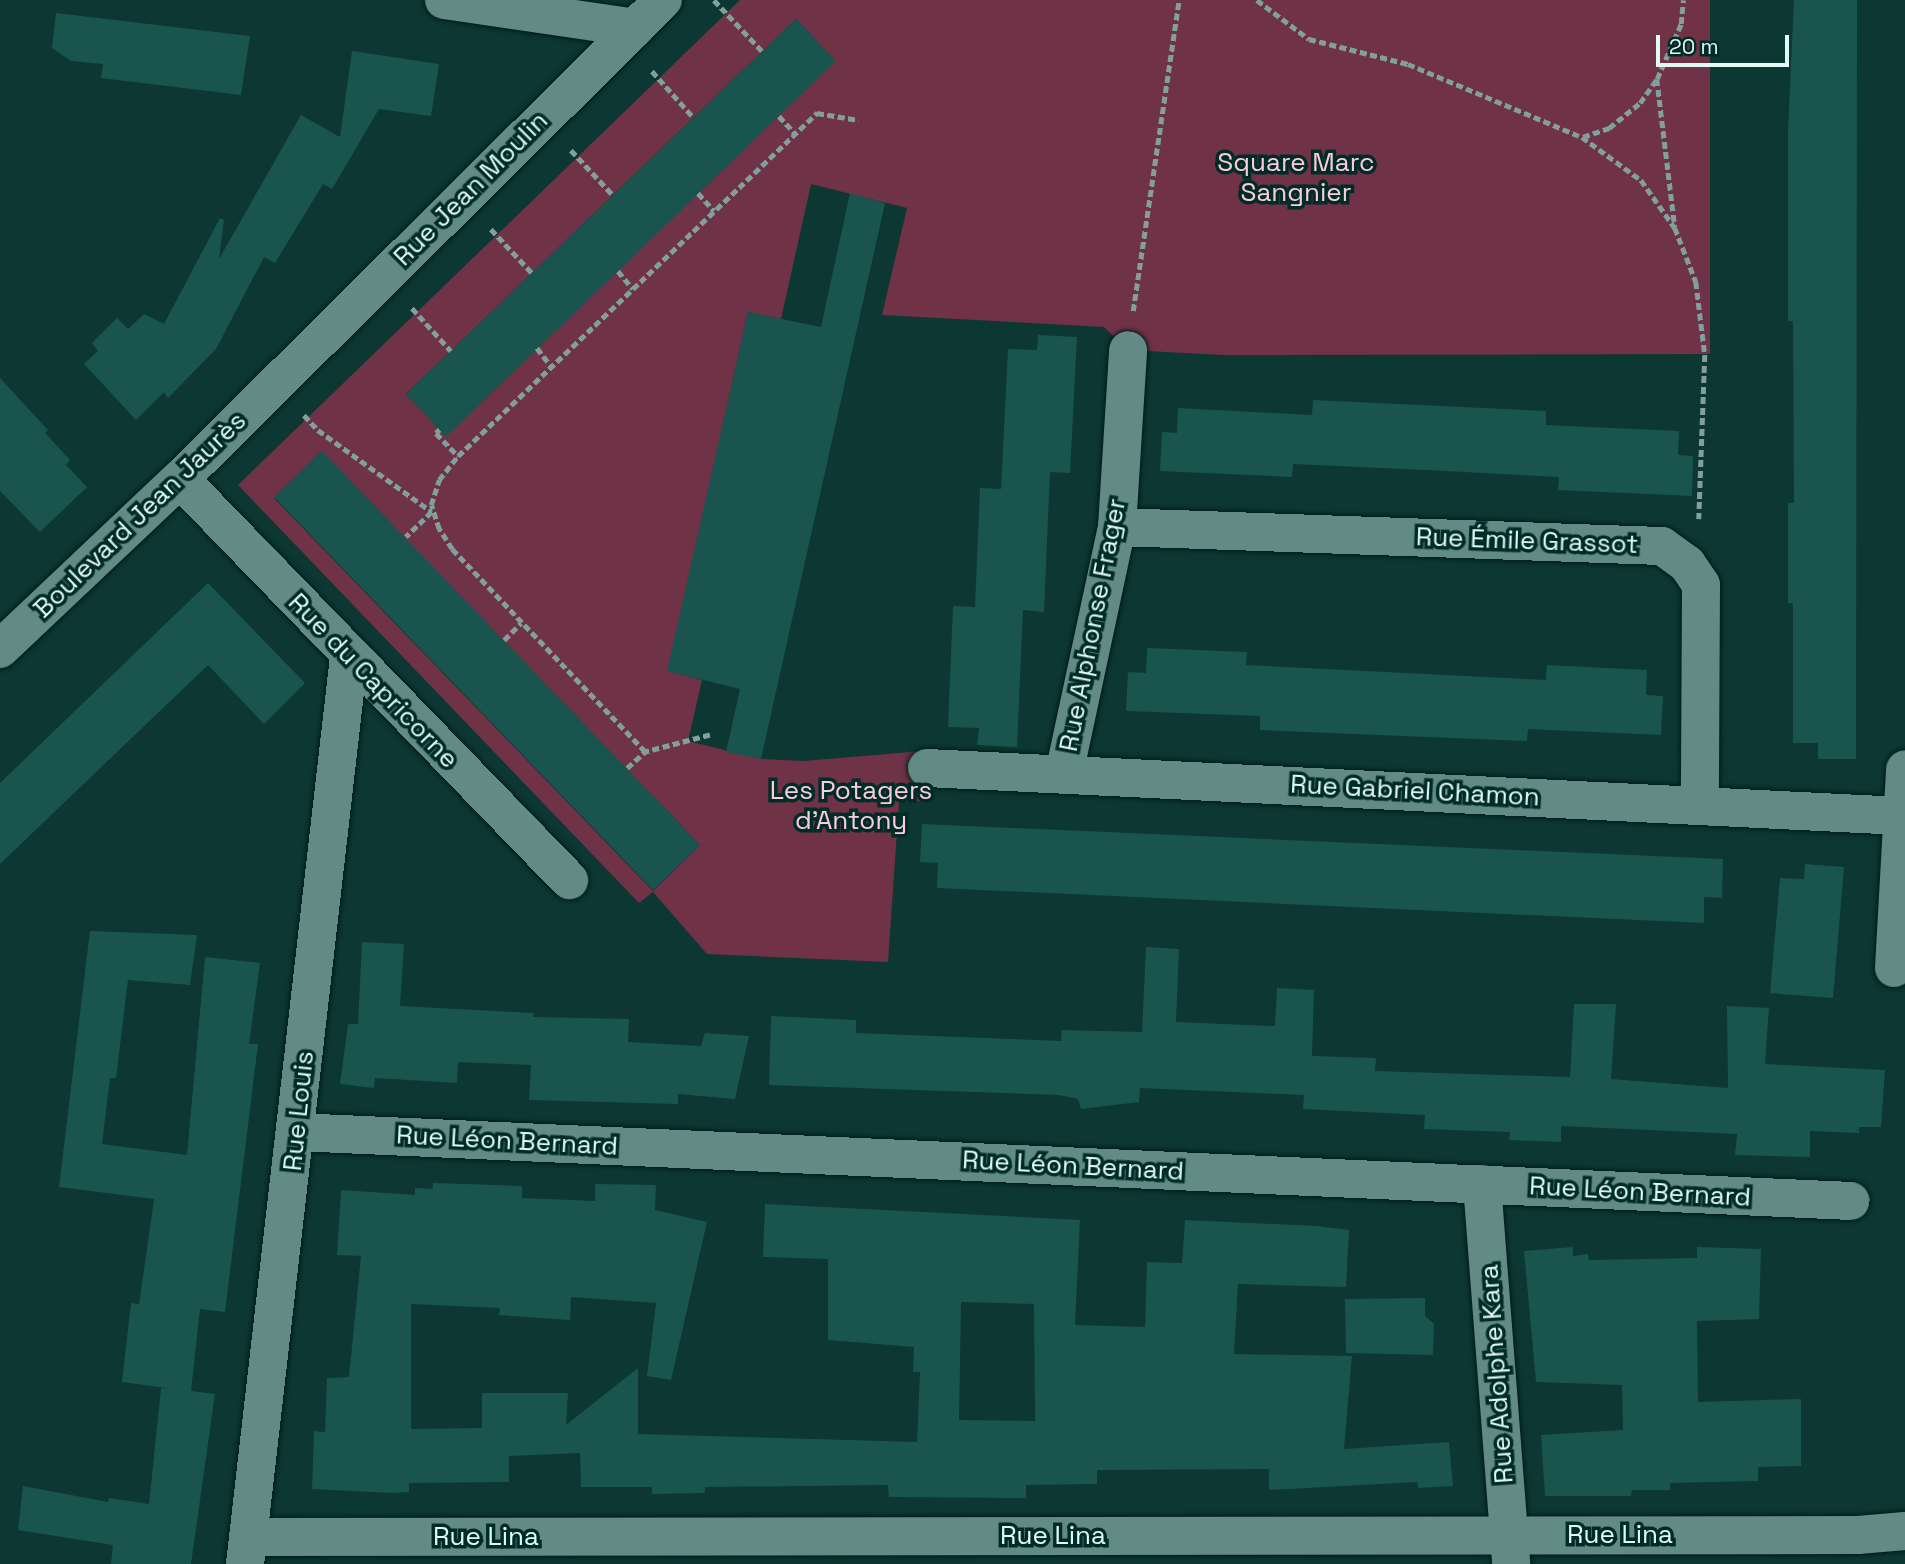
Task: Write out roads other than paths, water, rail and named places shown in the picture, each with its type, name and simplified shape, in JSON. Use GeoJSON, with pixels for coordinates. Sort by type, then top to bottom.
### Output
{"type":"FeatureCollection","features":[{"type":"Feature","properties":{"kind":"street"},"geometry":{"type":"LineString","coordinates":[[444,0],[629,33]]}},
{"type":"Feature","properties":{"kind":"street","name":"Rue Jean Moulin"},"geometry":{"type":"LineString","coordinates":[[278,382],[663,0]]}},
{"type":"Feature","properties":{"kind":"street","name":"Rue Alphonse Frager"},"geometry":{"type":"LineString","coordinates":[[1064,774],[1117,527],[1128,350]]}},
{"type":"Feature","properties":{"kind":"street","name":"Boulevard Jean Jaurès"},"geometry":{"type":"LineString","coordinates":[[0,649],[278,382]]}},
{"type":"Feature","properties":{"kind":"street","name":"Rue du Capricorne"},"geometry":{"type":"LineString","coordinates":[[180,479],[348,657],[569,880]]}},
{"type":"Feature","properties":{"kind":"street","name":"Rue Émile Grassot"},"geometry":{"type":"LineString","coordinates":[[1117,527],[1662,546],[1687,564],[1701,585],[1700,804]]}},
{"type":"Feature","properties":{"kind":"street","name":"Rue Louis"},"geometry":{"type":"LineString","coordinates":[[246,1550],[296,1132],[348,657]]}},
{"type":"Feature","properties":{"kind":"street","name":"Rue Gabriel Chamon"},"geometry":{"type":"LineString","coordinates":[[927,768],[1902,816]]}},
{"type":"Feature","properties":{"kind":"street"},"geometry":{"type":"LineString","coordinates":[[1894,968],[1905,769]]}},
{"type":"Feature","properties":{"kind":"street","name":"Rue Léon Bernard"},"geometry":{"type":"LineString","coordinates":[[296,1132],[1850,1201]]}},
{"type":"Feature","properties":{"kind":"street","name":"Rue Adolphe Kara"},"geometry":{"type":"LineString","coordinates":[[1482,1184],[1510,1549]]}},
{"type":"Feature","properties":{"kind":"street","name":"Rue Lina"},"geometry":{"type":"LineString","coordinates":[[246,1550],[1510,1549],[1905,1531]]}},
{"type":"Feature","properties":{"kind":"park label","name":"Square Marc Sangnier"},"geometry":{"type":"Point","coordinates":[1296,178]}},
{"type":"Feature","properties":{"kind":"park label","name":"Les Potagers d'Antony"},"geometry":{"type":"Point","coordinates":[851,806]}}]}
